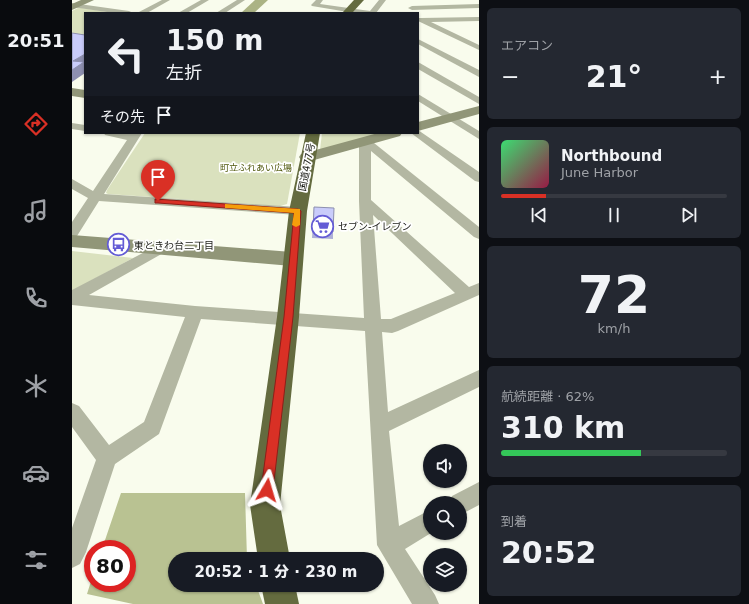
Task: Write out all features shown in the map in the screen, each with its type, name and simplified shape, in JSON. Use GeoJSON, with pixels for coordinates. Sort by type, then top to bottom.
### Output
{"type":"FeatureCollection","features":[{"type":"Feature","properties":{"kind":"highway"},"geometry":{"type":"LineString","coordinates":[[348,12],[360,0]]}},
{"type":"Feature","properties":{"kind":"highway","name":"国道477号"},"geometry":{"type":"LineString","coordinates":[[273,552],[265,505],[288,317],[292,259],[298,211],[307,157],[313,134]]}},
{"type":"Feature","properties":{"kind":"highway"},"geometry":{"type":"LineString","coordinates":[[279,592],[282,604]]}},
{"type":"Feature","properties":{"kind":"street"},"geometry":{"type":"LineString","coordinates":[[73,6],[89,0]]}},
{"type":"Feature","properties":{"kind":"street"},"geometry":{"type":"LineString","coordinates":[[143,12],[167,0]]}},
{"type":"Feature","properties":{"kind":"street"},"geometry":{"type":"LineString","coordinates":[[184,12],[206,0]]}},
{"type":"Feature","properties":{"kind":"street"},"geometry":{"type":"LineString","coordinates":[[222,12],[242,0]]}},
{"type":"Feature","properties":{"kind":"street"},"geometry":{"type":"LineString","coordinates":[[320,0],[314,5],[348,12]]}},
{"type":"Feature","properties":{"kind":"street"},"geometry":{"type":"LineString","coordinates":[[373,12],[383,0]]}},
{"type":"Feature","properties":{"kind":"street"},"geometry":{"type":"LineString","coordinates":[[410,10],[417,0]]}},
{"type":"Feature","properties":{"kind":"street"},"geometry":{"type":"LineString","coordinates":[[110,10],[124,3]]}},
{"type":"Feature","properties":{"kind":"street"},"geometry":{"type":"LineString","coordinates":[[410,10],[452,3],[479,6]]}},
{"type":"Feature","properties":{"kind":"street"},"geometry":{"type":"LineString","coordinates":[[73,6],[123,12]]}},
{"type":"Feature","properties":{"kind":"street"},"geometry":{"type":"LineString","coordinates":[[461,19],[479,27]]}},
{"type":"Feature","properties":{"kind":"street"},"geometry":{"type":"LineString","coordinates":[[419,20],[479,19]]}},
{"type":"Feature","properties":{"kind":"street"},"geometry":{"type":"LineString","coordinates":[[419,20],[478,48]]}},
{"type":"Feature","properties":{"kind":"street"},"geometry":{"type":"LineString","coordinates":[[419,42],[479,74]]}},
{"type":"Feature","properties":{"kind":"street"},"geometry":{"type":"LineString","coordinates":[[423,60],[443,54],[478,48]]}},
{"type":"Feature","properties":{"kind":"street"},"geometry":{"type":"LineString","coordinates":[[423,60],[479,101]]}},
{"type":"Feature","properties":{"kind":"street"},"geometry":{"type":"LineString","coordinates":[[72,92],[84,94]]}},
{"type":"Feature","properties":{"kind":"street"},"geometry":{"type":"LineString","coordinates":[[419,98],[479,136]]}},
{"type":"Feature","properties":{"kind":"street"},"geometry":{"type":"LineString","coordinates":[[419,127],[479,110]]}},
{"type":"Feature","properties":{"kind":"street"},"geometry":{"type":"LineString","coordinates":[[72,126],[84,128]]}},
{"type":"Feature","properties":{"kind":"street"},"geometry":{"type":"LineString","coordinates":[[72,233],[136,135],[122,134]]}},
{"type":"Feature","properties":{"kind":"street"},"geometry":{"type":"LineString","coordinates":[[307,157],[390,134]]}},
{"type":"Feature","properties":{"kind":"street"},"geometry":{"type":"LineString","coordinates":[[417,134],[479,178]]}},
{"type":"Feature","properties":{"kind":"street"},"geometry":{"type":"LineString","coordinates":[[366,141],[365,201],[374,325],[379,426],[389,545],[426,604]]}},
{"type":"Feature","properties":{"kind":"street"},"geometry":{"type":"LineString","coordinates":[[366,141],[479,234]]}},
{"type":"Feature","properties":{"kind":"street"},"geometry":{"type":"LineString","coordinates":[[72,183],[84,192],[96,196],[298,211]]}},
{"type":"Feature","properties":{"kind":"street"},"geometry":{"type":"LineString","coordinates":[[72,298],[195,312],[288,317],[392,326],[473,291],[365,201]]}},
{"type":"Feature","properties":{"kind":"street"},"geometry":{"type":"LineString","coordinates":[[72,241],[292,259]]}},
{"type":"Feature","properties":{"kind":"street"},"geometry":{"type":"LineString","coordinates":[[72,298],[160,249]]}},
{"type":"Feature","properties":{"kind":"street"},"geometry":{"type":"LineString","coordinates":[[72,556],[78,544],[108,458],[152,428],[195,312]]}},
{"type":"Feature","properties":{"kind":"street"},"geometry":{"type":"LineString","coordinates":[[379,426],[479,378]]}},
{"type":"Feature","properties":{"kind":"street"},"geometry":{"type":"LineString","coordinates":[[72,412],[108,458]]}},
{"type":"Feature","properties":{"kind":"street"},"geometry":{"type":"LineString","coordinates":[[467,500],[479,493]]}},
{"type":"Feature","properties":{"kind":"street"},"geometry":{"type":"LineString","coordinates":[[389,545],[423,525]]}},
{"type":"Feature","properties":{"kind":"green space"},"geometry":{"type":"Polygon","coordinates":[[[82,8],[108,12],[84,12],[84,42],[72,40],[72,11],[82,8]]]}},
{"type":"Feature","properties":{"kind":"green space","name":"町立ふれあい広場"},"geometry":{"type":"Polygon","coordinates":[[[144,134],[300,134],[287,204],[280,206],[108,194],[106,193],[144,134]]]}},
{"type":"Feature","properties":{"kind":"green space"},"geometry":{"type":"Polygon","coordinates":[[[322,134],[374,134],[374,137],[320,150],[322,134]]]}},
{"type":"Feature","properties":{"kind":"green space"},"geometry":{"type":"Polygon","coordinates":[[[72,251],[133,258],[72,291],[72,251]]]}},
{"type":"Feature","properties":{"kind":"green space"},"geometry":{"type":"Polygon","coordinates":[[[121,493],[245,493],[247,552],[168,552],[168,592],[259,592],[263,604],[133,604],[87,594],[88,592],[136,592],[136,540],[105,540],[121,493]]]}},
{"type":"Feature","properties":{"kind":"building"},"geometry":{"type":"Polygon","coordinates":[[[72,33],[84,35],[84,55],[73,61],[84,62],[72,70],[72,33]]]}},
{"type":"Feature","properties":{"kind":"building","name":"セブン-イレブン"},"geometry":{"type":"Polygon","coordinates":[[[314,207],[334,208],[333,232],[313,231],[314,207]]]}},
{"type":"Feature","properties":{"kind":"waterway"},"geometry":{"type":"LineString","coordinates":[[248,12],[262,0]]}},
{"type":"Feature","properties":{"kind":"slow traffic"},"geometry":{"type":"LineString","coordinates":[[227,206],[298,211],[296,225]]}},
{"type":"Feature","properties":{"kind":"place","name":"セブン-イレブン"},"geometry":{"type":"Point","coordinates":[323,226]}},
{"type":"Feature","properties":{"kind":"place","name":"東ときわ台二丁目"},"geometry":{"type":"Point","coordinates":[118,245]}},
{"type":"Feature","properties":{"kind":"route"},"geometry":{"type":"LineString","coordinates":[[158,201],[298,211],[292,259],[288,317],[267,490]]}}]}
